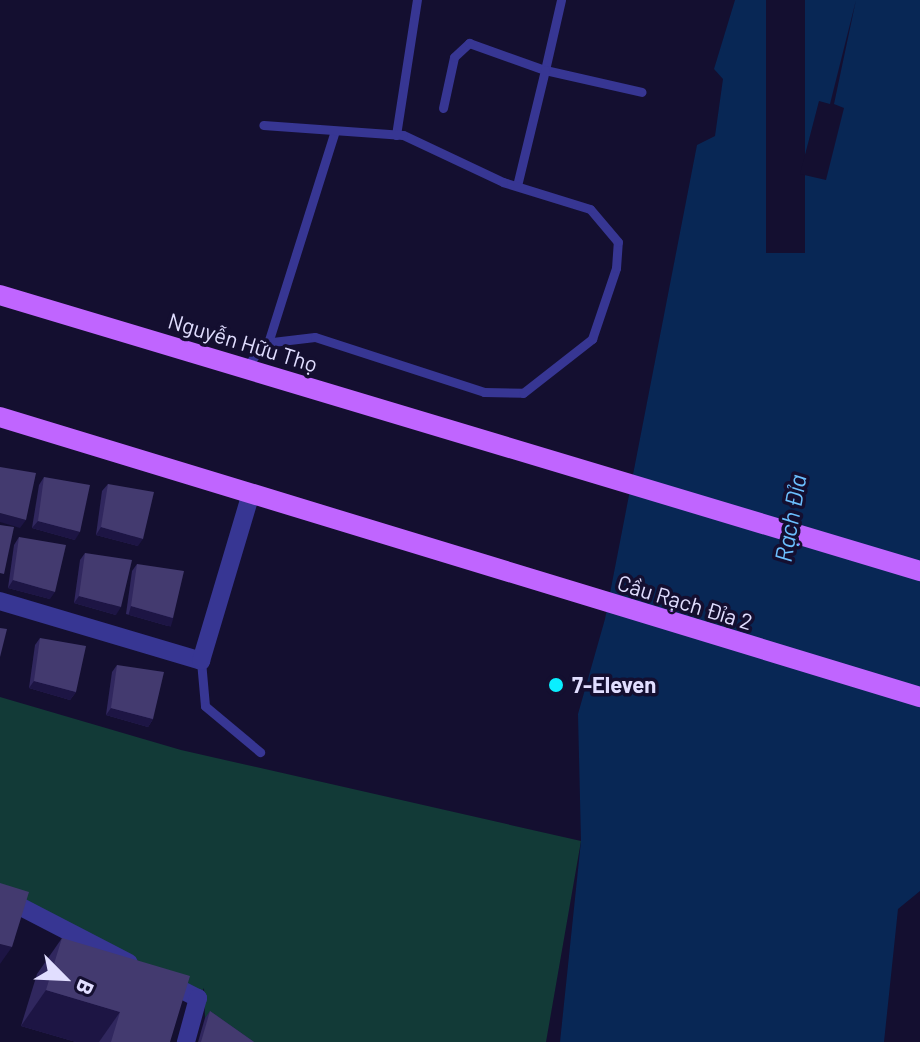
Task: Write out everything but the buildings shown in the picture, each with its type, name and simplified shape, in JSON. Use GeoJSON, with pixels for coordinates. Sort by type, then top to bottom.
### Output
{"type":"FeatureCollection","features":[{"type":"Feature","properties":{"kind":"main road","name":"Nguyễn Hữu Thọ"},"geometry":{"type":"LineString","coordinates":[[0,295],[920,571]]}},
{"type":"Feature","properties":{"kind":"main road"},"geometry":{"type":"LineString","coordinates":[[0,417],[250,497]]}},
{"type":"Feature","properties":{"kind":"main road","name":"Cầu Rạch Đỉa 2"},"geometry":{"type":"LineString","coordinates":[[250,497],[920,697]]}},
{"type":"Feature","properties":{"kind":"street"},"geometry":{"type":"LineString","coordinates":[[0,601],[201,661],[250,497]]}},
{"type":"Feature","properties":{"kind":"street"},"geometry":{"type":"LineString","coordinates":[[0,896],[198,998],[186,1042]]}},
{"type":"Feature","properties":{"kind":"lane"},"geometry":{"type":"LineString","coordinates":[[396,135],[417,0]]}},
{"type":"Feature","properties":{"kind":"lane"},"geometry":{"type":"LineString","coordinates":[[517,186],[561,0]]}},
{"type":"Feature","properties":{"kind":"lane"},"geometry":{"type":"LineString","coordinates":[[443,108],[454,57],[469,43],[545,70],[642,92]]}},
{"type":"Feature","properties":{"kind":"lane"},"geometry":{"type":"LineString","coordinates":[[263,125],[396,135],[517,186],[590,209],[618,242],[592,339],[545,382],[523,393],[484,392],[315,337],[268,343]]}},
{"type":"Feature","properties":{"kind":"lane"},"geometry":{"type":"LineString","coordinates":[[246,368],[268,343],[335,131]]}},
{"type":"Feature","properties":{"kind":"lane"},"geometry":{"type":"LineString","coordinates":[[201,661],[205,706],[260,752]]}},
{"type":"Feature","properties":{"kind":"green space"},"geometry":{"type":"Polygon","coordinates":[[[0,697],[181,750],[581,841],[546,1042],[231,1042],[205,1018],[204,988],[198,998],[0,896],[0,697]]]}},
{"type":"Feature","properties":{"kind":"water","name":"Rạch Đỉa"},"geometry":{"type":"Polygon","coordinates":[[[735,0],[920,0],[920,891],[898,909],[884,1042],[560,1042],[581,841],[578,714],[605,619],[697,145],[715,136],[723,79],[714,69],[735,0]]]}},
{"type":"Feature","properties":{"kind":"pier"},"geometry":{"type":"Polygon","coordinates":[[[766,0],[805,0],[805,253],[766,253],[766,0]]]}},
{"type":"Feature","properties":{"kind":"pier"},"geometry":{"type":"Polygon","coordinates":[[[856,0],[834,104],[844,108],[826,180],[800,174],[819,101],[830,104],[856,0]]]}},
{"type":"Feature","properties":{"kind":"place","name":"7-Eleven"},"geometry":{"type":"Point","coordinates":[556,685]}}]}
